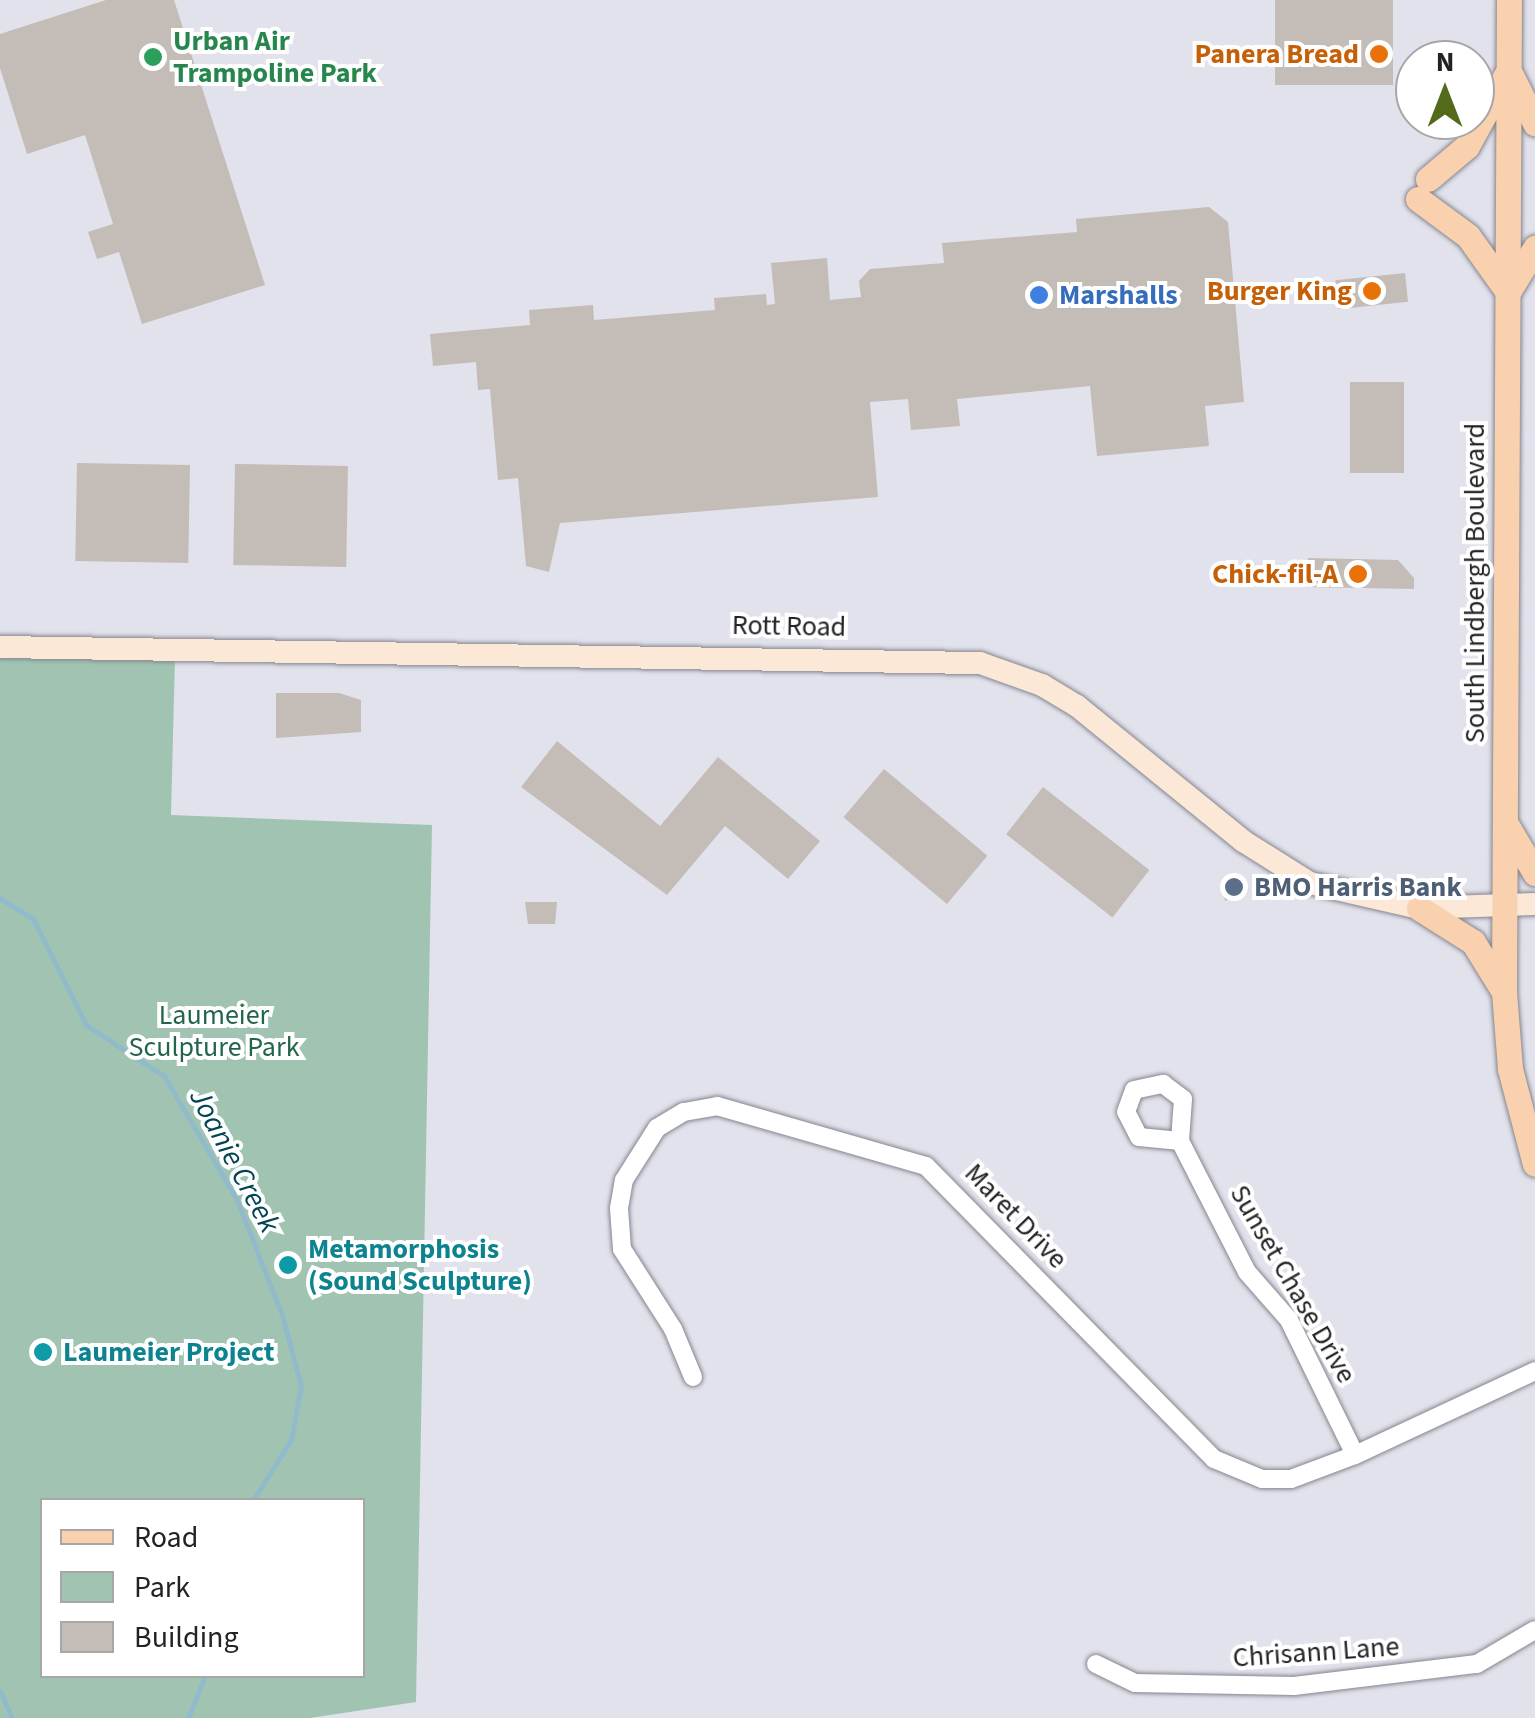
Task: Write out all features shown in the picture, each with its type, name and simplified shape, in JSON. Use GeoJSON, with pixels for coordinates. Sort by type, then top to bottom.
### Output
{"type":"FeatureCollection","features":[{"type":"Feature","properties":{"kind":"main road"},"geometry":{"type":"LineString","coordinates":[[1500,0],[1509,13],[1522,0]]}},
{"type":"Feature","properties":{"kind":"main road","name":"South Lindbergh Boulevard"},"geometry":{"type":"LineString","coordinates":[[1509,13],[1504,992],[1510,1069],[1535,1164]]}},
{"type":"Feature","properties":{"kind":"main road"},"geometry":{"type":"LineString","coordinates":[[1509,70],[1535,123]]}},
{"type":"Feature","properties":{"kind":"main road"},"geometry":{"type":"LineString","coordinates":[[1509,70],[1467,146],[1423,189],[1456,223],[1508,292],[1535,248]]}},
{"type":"Feature","properties":{"kind":"main road"},"geometry":{"type":"LineString","coordinates":[[1504,820],[1535,874]]}},
{"type":"Feature","properties":{"kind":"main road"},"geometry":{"type":"LineString","coordinates":[[1420,908],[1473,942],[1504,992]]}},
{"type":"Feature","properties":{"kind":"street","name":"Rott Road"},"geometry":{"type":"LineString","coordinates":[[0,647],[980,663],[1077,706],[1288,872],[1354,898],[1420,908],[1535,904]]}},
{"type":"Feature","properties":{"kind":"street","name":"Maret Drive"},"geometry":{"type":"LineString","coordinates":[[693,1377],[673,1328],[622,1249],[618,1208],[624,1180],[657,1128],[684,1112],[717,1106],[926,1166],[1214,1459],[1271,1480],[1355,1455],[1535,1371]]}},
{"type":"Feature","properties":{"kind":"street","name":"Sunset Chase Drive"},"geometry":{"type":"LineString","coordinates":[[1180,1141],[1247,1272],[1289,1320],[1355,1455]]}},
{"type":"Feature","properties":{"kind":"street","name":"Chrisann Lane"},"geometry":{"type":"LineString","coordinates":[[1096,1664],[1134,1684],[1294,1686],[1476,1664],[1535,1630]]}},
{"type":"Feature","properties":{"kind":"green space","name":"Laumeier Sculpture Park"},"geometry":{"type":"Polygon","coordinates":[[[0,656],[175,657],[171,815],[432,825],[416,1702],[310,1718],[0,1718],[0,656]]]}},
{"type":"Feature","properties":{"kind":"building"},"geometry":{"type":"Polygon","coordinates":[[[106,0],[174,0],[265,285],[142,324],[119,252],[97,259],[88,232],[113,224],[85,135],[27,154],[0,68],[0,34],[106,0]]]}},
{"type":"Feature","properties":{"kind":"building"},"geometry":{"type":"Polygon","coordinates":[[[1275,0],[1393,0],[1393,85],[1275,85],[1275,0]]]}},
{"type":"Feature","properties":{"kind":"building"},"geometry":{"type":"Polygon","coordinates":[[[1209,207],[1228,222],[1244,402],[1205,406],[1209,446],[1097,456],[1090,386],[957,399],[960,426],[911,430],[908,399],[870,402],[878,497],[560,523],[549,572],[526,566],[518,478],[498,480],[490,389],[478,390],[476,362],[433,366],[430,334],[530,325],[529,310],[593,305],[594,320],[715,310],[714,298],[766,294],[767,305],[775,304],[771,263],[827,258],[830,300],[861,297],[859,281],[870,269],[944,263],[942,243],[1077,232],[1076,219],[1209,207]]]}},
{"type":"Feature","properties":{"kind":"building","name":"Burger King"},"geometry":{"type":"Polygon","coordinates":[[[1405,273],[1408,302],[1338,309],[1335,280],[1405,273]]]}},
{"type":"Feature","properties":{"kind":"building"},"geometry":{"type":"Polygon","coordinates":[[[1350,382],[1404,382],[1404,473],[1350,473],[1350,382]]]}},
{"type":"Feature","properties":{"kind":"building"},"geometry":{"type":"Polygon","coordinates":[[[77,463],[190,465],[188,563],[75,561],[77,463]]]}},
{"type":"Feature","properties":{"kind":"building"},"geometry":{"type":"Polygon","coordinates":[[[235,464],[348,466],[346,567],[233,565],[235,464]]]}},
{"type":"Feature","properties":{"kind":"building","name":"Chick-fil-A"},"geometry":{"type":"Polygon","coordinates":[[[1308,558],[1398,560],[1414,578],[1414,589],[1307,587],[1308,558]]]}},
{"type":"Feature","properties":{"kind":"building"},"geometry":{"type":"Polygon","coordinates":[[[276,693],[339,693],[361,700],[361,732],[276,738],[276,693]]]}},
{"type":"Feature","properties":{"kind":"building"},"geometry":{"type":"Polygon","coordinates":[[[557,741],[660,826],[718,757],[820,841],[788,879],[725,826],[667,895],[521,787],[557,741]]]}},
{"type":"Feature","properties":{"kind":"building"},"geometry":{"type":"Polygon","coordinates":[[[884,769],[987,856],[947,904],[844,817],[884,769]]]}},
{"type":"Feature","properties":{"kind":"building"},"geometry":{"type":"Polygon","coordinates":[[[1043,787],[1149,870],[1112,917],[1006,834],[1043,787]]]}},
{"type":"Feature","properties":{"kind":"building","name":"BMO Harris Bank"},"geometry":{"type":"Polygon","coordinates":[[[1228,875],[1249,889],[1225,901],[1222,884],[1228,875]]]}},
{"type":"Feature","properties":{"kind":"building"},"geometry":{"type":"Polygon","coordinates":[[[525,902],[557,902],[555,924],[528,924],[525,902]]]}},
{"type":"Feature","properties":{"kind":"waterway","name":"Joanie Creek"},"geometry":{"type":"LineString","coordinates":[[0,898],[33,919],[86,1025],[164,1076],[236,1198],[282,1315],[301,1386],[291,1440],[254,1498]]}},
{"type":"Feature","properties":{"kind":"waterway","name":"Joanie Creek"},"geometry":{"type":"LineString","coordinates":[[188,1718],[204,1678]]}},
{"type":"Feature","properties":{"kind":"waterway"},"geometry":{"type":"LineString","coordinates":[[0,1691],[12,1718]]}},
{"type":"Feature","properties":{"kind":"place","name":"Panera Bread"},"geometry":{"type":"Point","coordinates":[1379,54]}},
{"type":"Feature","properties":{"kind":"place","name":"Urban Air Trampoline Park"},"geometry":{"type":"Point","coordinates":[153,57]}},
{"type":"Feature","properties":{"kind":"place","name":"Burger King"},"geometry":{"type":"Point","coordinates":[1372,291]}},
{"type":"Feature","properties":{"kind":"place","name":"Marshalls"},"geometry":{"type":"Point","coordinates":[1039,295]}},
{"type":"Feature","properties":{"kind":"place","name":"Chick-fil-A"},"geometry":{"type":"Point","coordinates":[1358,574]}},
{"type":"Feature","properties":{"kind":"place","name":"BMO Harris Bank"},"geometry":{"type":"Point","coordinates":[1234,887]}},
{"type":"Feature","properties":{"kind":"place","name":"Metamorphosis (Sound Sculpture)"},"geometry":{"type":"Point","coordinates":[288,1265]}},
{"type":"Feature","properties":{"kind":"place","name":"Laumeier Project"},"geometry":{"type":"Point","coordinates":[43,1352]}}]}
